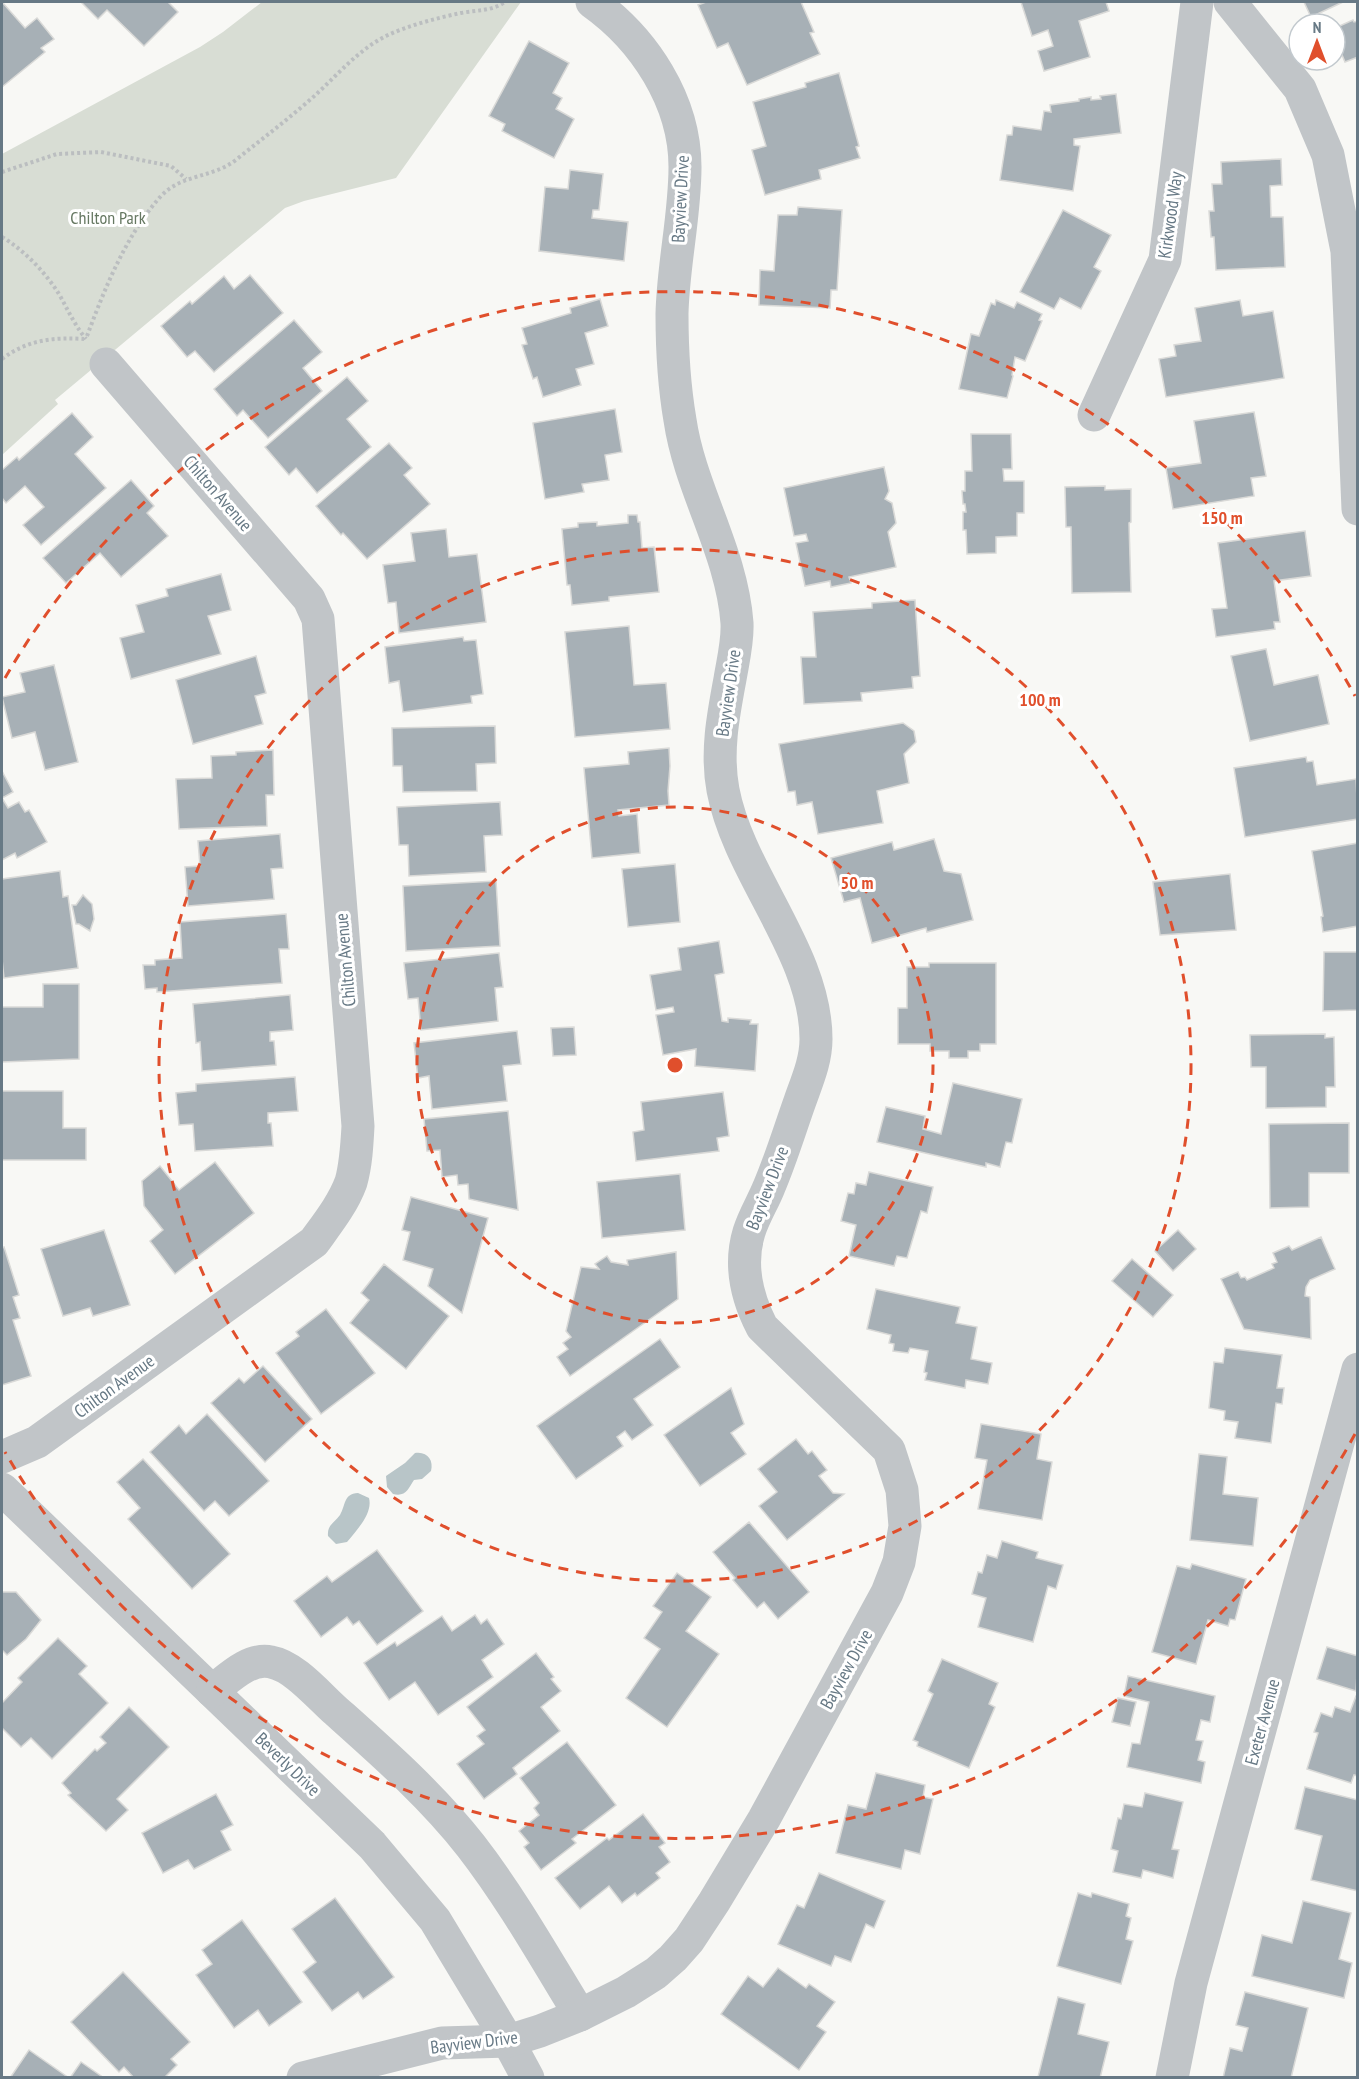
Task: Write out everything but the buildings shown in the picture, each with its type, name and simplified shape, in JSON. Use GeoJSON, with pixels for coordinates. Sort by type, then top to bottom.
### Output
{"type":"FeatureCollection","features":[{"type":"Feature","properties":{"kind":"street","name":"Bayview Drive"},"geometry":{"type":"LineString","coordinates":[[303,2078],[442,2043],[508,2041],[540,2031],[580,2015],[626,1992],[656,1973],[673,1958],[701,1923],[764,1819],[877,1612],[899,1562],[905,1526],[902,1490],[889,1450],[762,1327],[752,1309],[746,1288],[743,1265],[749,1231],[771,1184],[811,1068],[816,1041],[814,1013],[807,985],[745,851],[723,791],[719,756],[737,626],[733,595],[723,561],[687,456],[675,387],[672,313],[685,165],[682,138],[672,101],[658,72],[642,49],[612,16],[592,2]]}},
{"type":"Feature","properties":{"kind":"street","name":"Kirkwood Way"},"geometry":{"type":"LineString","coordinates":[[1094,415],[1165,260],[1197,2]]}},
{"type":"Feature","properties":{"kind":"street"},"geometry":{"type":"LineString","coordinates":[[1230,2],[1300,89],[1328,155],[1347,251],[1358,509]]}},
{"type":"Feature","properties":{"kind":"street","name":"Chilton Avenue"},"geometry":{"type":"LineString","coordinates":[[2,1457],[37,1442],[314,1242],[337,1210],[350,1184],[356,1158],[358,1126],[318,619],[309,599],[99,356]]}},
{"type":"Feature","properties":{"kind":"street","name":"Exeter Avenue"},"geometry":{"type":"LineString","coordinates":[[1172,2078],[1191,1983],[1358,1369]]}},
{"type":"Feature","properties":{"kind":"street","name":"Beverly Drive"},"geometry":{"type":"LineString","coordinates":[[2,1490],[372,1845],[435,1920],[528,2078]]}},
{"type":"Feature","properties":{"kind":"street"},"geometry":{"type":"LineString","coordinates":[[212,1691],[244,1667],[257,1661],[280,1664],[291,1671],[371,1743],[457,1829],[514,1908],[580,2015]]}},
{"type":"Feature","properties":{"kind":"path"},"geometry":{"type":"LineString","coordinates":[[86,340],[106,288],[137,230],[163,195],[176,183],[209,174],[236,160],[312,98],[374,42],[390,34],[430,21],[497,7],[505,2]]}},
{"type":"Feature","properties":{"kind":"path"},"geometry":{"type":"LineString","coordinates":[[2,171],[57,154],[101,152],[171,166],[186,179]]}},
{"type":"Feature","properties":{"kind":"path"},"geometry":{"type":"LineString","coordinates":[[2,237],[19,249],[45,276],[59,294],[72,321],[99,356]]}},
{"type":"Feature","properties":{"kind":"path"},"geometry":{"type":"LineString","coordinates":[[2,359],[19,348],[38,341],[86,340]]}},
{"type":"Feature","properties":{"kind":"green space","name":"Chilton Park"},"geometry":{"type":"Polygon","coordinates":[[[262,2],[521,2],[396,178],[304,201],[285,208],[55,400],[58,404],[2,455],[2,154],[200,47],[262,2]]]}},
{"type":"Feature","properties":{"kind":"shaded area"},"geometry":{"type":"Polygon","coordinates":[[[415,1453],[423,1453],[429,1457],[431,1471],[422,1479],[414,1480],[404,1493],[393,1494],[387,1487],[386,1476],[415,1453]]]}},
{"type":"Feature","properties":{"kind":"shaded area"},"geometry":{"type":"Polygon","coordinates":[[[358,1493],[369,1498],[369,1510],[347,1542],[336,1544],[328,1536],[331,1524],[340,1515],[347,1498],[358,1493]]]}}]}
